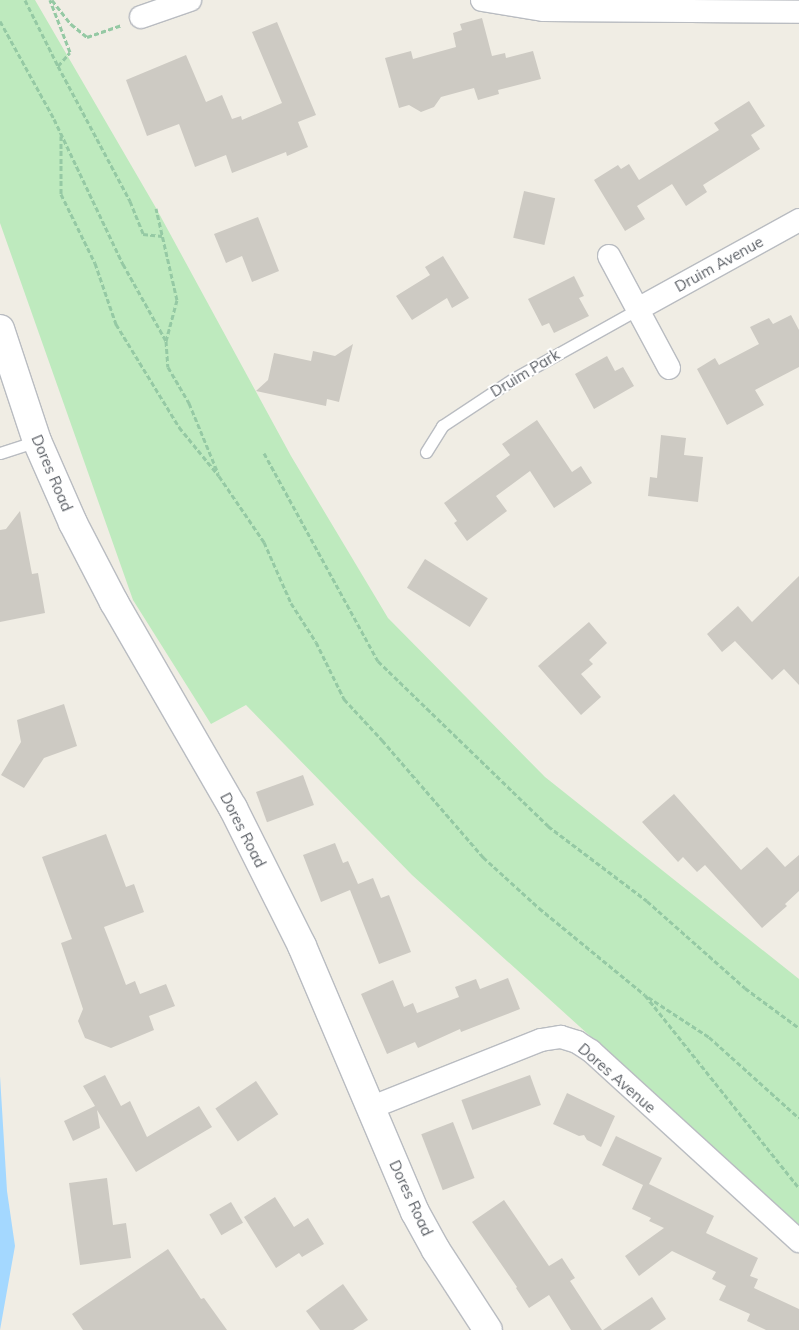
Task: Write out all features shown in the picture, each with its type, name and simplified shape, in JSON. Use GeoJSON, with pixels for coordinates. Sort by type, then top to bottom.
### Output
{"type":"FeatureCollection","features":[{"type":"Feature","properties":{"kind":"main road","name":"Dores Road"},"geometry":{"type":"LineString","coordinates":[[0,329],[37,441],[72,522],[114,602],[232,808],[302,946],[415,1212],[436,1250],[488,1330]]}},
{"type":"Feature","properties":{"kind":"street"},"geometry":{"type":"LineString","coordinates":[[141,17],[190,0]]}},
{"type":"Feature","properties":{"kind":"street"},"geometry":{"type":"LineString","coordinates":[[482,0],[544,10],[799,12]]}},
{"type":"Feature","properties":{"kind":"street","name":"Druim Avenue"},"geometry":{"type":"LineString","coordinates":[[638,309],[799,220]]}},
{"type":"Feature","properties":{"kind":"street"},"geometry":{"type":"LineString","coordinates":[[609,256],[669,368]]}},
{"type":"Feature","properties":{"kind":"street","name":"Dores Avenue"},"geometry":{"type":"LineString","coordinates":[[370,1108],[541,1040],[561,1037],[577,1042],[591,1051],[799,1241]]}},
{"type":"Feature","properties":{"kind":"lane","name":"Druim Park"},"geometry":{"type":"LineString","coordinates":[[426,452],[442,426],[513,379],[638,309]]}},
{"type":"Feature","properties":{"kind":"lane"},"geometry":{"type":"LineString","coordinates":[[0,453],[37,441]]}},
{"type":"Feature","properties":{"kind":"path"},"geometry":{"type":"LineString","coordinates":[[25,0],[130,202],[143,234],[162,236]]}},
{"type":"Feature","properties":{"kind":"path"},"geometry":{"type":"LineString","coordinates":[[51,0],[70,52],[58,66]]}},
{"type":"Feature","properties":{"kind":"path"},"geometry":{"type":"LineString","coordinates":[[51,0],[71,24],[87,37],[141,17]]}},
{"type":"Feature","properties":{"kind":"path"},"geometry":{"type":"LineString","coordinates":[[0,21],[61,136],[123,264],[166,341]]}},
{"type":"Feature","properties":{"kind":"path"},"geometry":{"type":"LineString","coordinates":[[61,136],[61,194],[95,263],[116,324],[178,427],[219,476],[264,542],[291,603],[316,642],[344,699],[483,857],[540,908],[645,995],[709,1037],[799,1118]]}},
{"type":"Feature","properties":{"kind":"path"},"geometry":{"type":"LineString","coordinates":[[156,208],[177,300],[166,341],[168,367],[189,403],[219,476]]}},
{"type":"Feature","properties":{"kind":"path"},"geometry":{"type":"LineString","coordinates":[[264,454],[378,661],[548,826],[647,901],[745,988],[799,1028]]}},
{"type":"Feature","properties":{"kind":"path"},"geometry":{"type":"LineString","coordinates":[[645,995],[799,1188]]}},
{"type":"Feature","properties":{"kind":"green space"},"geometry":{"type":"Polygon","coordinates":[[[0,0],[35,0],[156,208],[291,456],[388,618],[545,777],[799,979],[799,1225],[412,875],[246,705],[211,724],[133,600],[0,223],[0,0]]]}},
{"type":"Feature","properties":{"kind":"water"},"geometry":{"type":"Polygon","coordinates":[[[0,1076],[7,1191],[15,1246],[0,1330],[0,1076]]]}},
{"type":"Feature","properties":{"kind":"building"},"geometry":{"type":"Polygon","coordinates":[[[482,18],[492,56],[505,53],[506,58],[533,51],[541,79],[498,90],[499,94],[478,100],[474,88],[441,97],[434,107],[421,112],[409,105],[399,108],[385,58],[411,51],[413,59],[456,47],[453,33],[462,30],[460,24],[482,18]]]}},
{"type":"Feature","properties":{"kind":"building"},"geometry":{"type":"Polygon","coordinates":[[[277,22],[316,115],[298,122],[308,147],[287,156],[286,152],[232,173],[226,155],[195,167],[179,124],[147,136],[126,80],[186,55],[206,102],[222,95],[232,119],[241,116],[242,120],[282,103],[252,32],[277,22]]]}},
{"type":"Feature","properties":{"kind":"building"},"geometry":{"type":"Polygon","coordinates":[[[749,101],[765,126],[751,135],[760,149],[703,185],[707,192],[686,206],[672,184],[637,206],[645,219],[625,231],[594,180],[618,165],[621,169],[629,164],[639,180],[719,130],[714,123],[749,101]]]}},
{"type":"Feature","properties":{"kind":"building"},"geometry":{"type":"Polygon","coordinates":[[[524,191],[555,198],[544,245],[513,238],[524,191]]]}},
{"type":"Feature","properties":{"kind":"building"},"geometry":{"type":"Polygon","coordinates":[[[258,217],[279,271],[252,282],[242,256],[226,263],[214,234],[258,217]]]}},
{"type":"Feature","properties":{"kind":"building"},"geometry":{"type":"Polygon","coordinates":[[[443,256],[469,298],[452,308],[447,298],[412,320],[396,296],[430,275],[425,267],[443,256]]]}},
{"type":"Feature","properties":{"kind":"building"},"geometry":{"type":"Polygon","coordinates":[[[574,276],[584,296],[579,298],[589,316],[554,333],[549,323],[542,326],[528,299],[574,276]]]}},
{"type":"Feature","properties":{"kind":"building"},"geometry":{"type":"Polygon","coordinates":[[[791,315],[799,330],[799,367],[755,390],[764,405],[727,425],[697,369],[715,358],[719,365],[759,344],[750,327],[769,318],[773,324],[791,315]]]}},
{"type":"Feature","properties":{"kind":"building"},"geometry":{"type":"Polygon","coordinates":[[[353,344],[339,402],[327,399],[326,406],[256,391],[268,380],[274,353],[311,361],[313,351],[335,356],[353,344]]]}},
{"type":"Feature","properties":{"kind":"building"},"geometry":{"type":"Polygon","coordinates":[[[607,356],[615,371],[623,367],[634,386],[594,409],[575,374],[607,356]]]}},
{"type":"Feature","properties":{"kind":"building"},"geometry":{"type":"Polygon","coordinates":[[[537,420],[572,472],[581,466],[592,483],[554,508],[530,471],[496,496],[507,511],[467,541],[454,523],[457,521],[444,503],[510,455],[502,444],[537,420]]]}},
{"type":"Feature","properties":{"kind":"building"},"geometry":{"type":"Polygon","coordinates":[[[661,435],[686,438],[684,455],[703,457],[698,502],[648,496],[650,477],[657,478],[661,435]]]}},
{"type":"Feature","properties":{"kind":"building"},"geometry":{"type":"Polygon","coordinates":[[[20,511],[32,574],[38,573],[45,613],[0,622],[0,530],[6,529],[20,511]]]}},
{"type":"Feature","properties":{"kind":"building"},"geometry":{"type":"Polygon","coordinates":[[[425,559],[488,598],[470,627],[407,588],[425,559]]]}},
{"type":"Feature","properties":{"kind":"building"},"geometry":{"type":"Polygon","coordinates":[[[799,576],[799,685],[784,669],[772,680],[735,641],[722,652],[707,634],[738,606],[752,622],[799,576]]]}},
{"type":"Feature","properties":{"kind":"building"},"geometry":{"type":"Polygon","coordinates":[[[589,622],[607,643],[589,660],[593,664],[581,674],[601,697],[581,715],[538,666],[589,622]]]}},
{"type":"Feature","properties":{"kind":"building"},"geometry":{"type":"Polygon","coordinates":[[[64,704],[77,746],[44,758],[24,788],[1,775],[21,742],[17,720],[64,704]]]}},
{"type":"Feature","properties":{"kind":"building"},"geometry":{"type":"Polygon","coordinates":[[[303,775],[314,805],[267,822],[256,792],[303,775]]]}},
{"type":"Feature","properties":{"kind":"building"},"geometry":{"type":"Polygon","coordinates":[[[674,794],[741,870],[767,847],[785,867],[799,855],[799,891],[785,904],[787,906],[762,928],[705,865],[697,872],[683,857],[678,862],[642,822],[674,794]]]}},
{"type":"Feature","properties":{"kind":"building"},"geometry":{"type":"Polygon","coordinates":[[[106,834],[126,887],[134,884],[144,912],[104,927],[126,985],[135,981],[140,994],[166,984],[175,1006],[149,1016],[154,1030],[111,1048],[85,1038],[78,1021],[83,1009],[61,943],[72,939],[42,857],[106,834]]]}},
{"type":"Feature","properties":{"kind":"building"},"geometry":{"type":"Polygon","coordinates":[[[335,843],[343,863],[348,861],[358,884],[373,878],[381,898],[389,895],[411,952],[379,964],[350,890],[321,902],[303,855],[335,843]]]}},
{"type":"Feature","properties":{"kind":"building"},"geometry":{"type":"Polygon","coordinates":[[[508,978],[520,1009],[461,1032],[460,1029],[418,1048],[415,1042],[387,1054],[361,994],[393,980],[404,1007],[413,1003],[417,1013],[459,997],[455,987],[476,979],[480,989],[508,978]]]}},
{"type":"Feature","properties":{"kind":"building"},"geometry":{"type":"Polygon","coordinates":[[[105,1075],[121,1106],[130,1101],[147,1137],[199,1106],[212,1127],[136,1172],[97,1110],[100,1128],[73,1141],[64,1121],[95,1106],[83,1086],[105,1075]]]}},
{"type":"Feature","properties":{"kind":"building"},"geometry":{"type":"Polygon","coordinates":[[[530,1075],[541,1105],[472,1130],[461,1100],[530,1075]]]}},
{"type":"Feature","properties":{"kind":"building"},"geometry":{"type":"Polygon","coordinates":[[[256,1081],[278,1114],[238,1142],[215,1108],[256,1081]]]}},
{"type":"Feature","properties":{"kind":"building"},"geometry":{"type":"Polygon","coordinates":[[[567,1093],[615,1116],[601,1147],[587,1140],[584,1135],[579,1136],[553,1124],[567,1093]]]}},
{"type":"Feature","properties":{"kind":"building"},"geometry":{"type":"Polygon","coordinates":[[[453,1122],[475,1178],[443,1190],[421,1134],[453,1122]]]}},
{"type":"Feature","properties":{"kind":"building"},"geometry":{"type":"Polygon","coordinates":[[[616,1136],[662,1158],[649,1184],[714,1216],[706,1233],[758,1258],[750,1276],[758,1279],[754,1288],[799,1309],[799,1330],[766,1330],[747,1321],[750,1314],[719,1300],[726,1286],[712,1279],[716,1272],[672,1251],[639,1276],[625,1256],[664,1228],[649,1221],[651,1218],[632,1209],[643,1185],[602,1165],[616,1136]]]}},
{"type":"Feature","properties":{"kind":"building"},"geometry":{"type":"Polygon","coordinates":[[[107,1178],[113,1225],[126,1223],[131,1258],[80,1265],[69,1183],[107,1178]]]}},
{"type":"Feature","properties":{"kind":"building"},"geometry":{"type":"Polygon","coordinates":[[[275,1197],[294,1227],[308,1218],[324,1244],[302,1257],[299,1253],[276,1268],[244,1217],[275,1197]]]}},
{"type":"Feature","properties":{"kind":"building"},"geometry":{"type":"Polygon","coordinates":[[[504,1200],[549,1266],[562,1258],[575,1278],[570,1281],[602,1330],[571,1330],[549,1295],[529,1308],[517,1287],[472,1222],[504,1200]]]}},
{"type":"Feature","properties":{"kind":"building"},"geometry":{"type":"Polygon","coordinates":[[[231,1202],[243,1223],[221,1235],[209,1214],[231,1202]]]}},
{"type":"Feature","properties":{"kind":"building"},"geometry":{"type":"Polygon","coordinates":[[[168,1249],[201,1299],[204,1298],[227,1330],[83,1330],[72,1314],[168,1249]]]}},
{"type":"Feature","properties":{"kind":"building"},"geometry":{"type":"Polygon","coordinates":[[[343,1284],[368,1320],[353,1330],[320,1330],[306,1311],[343,1284]]]}},
{"type":"Feature","properties":{"kind":"building"},"geometry":{"type":"Polygon","coordinates":[[[652,1297],[666,1319],[650,1330],[603,1330],[652,1297]]]}}]}
